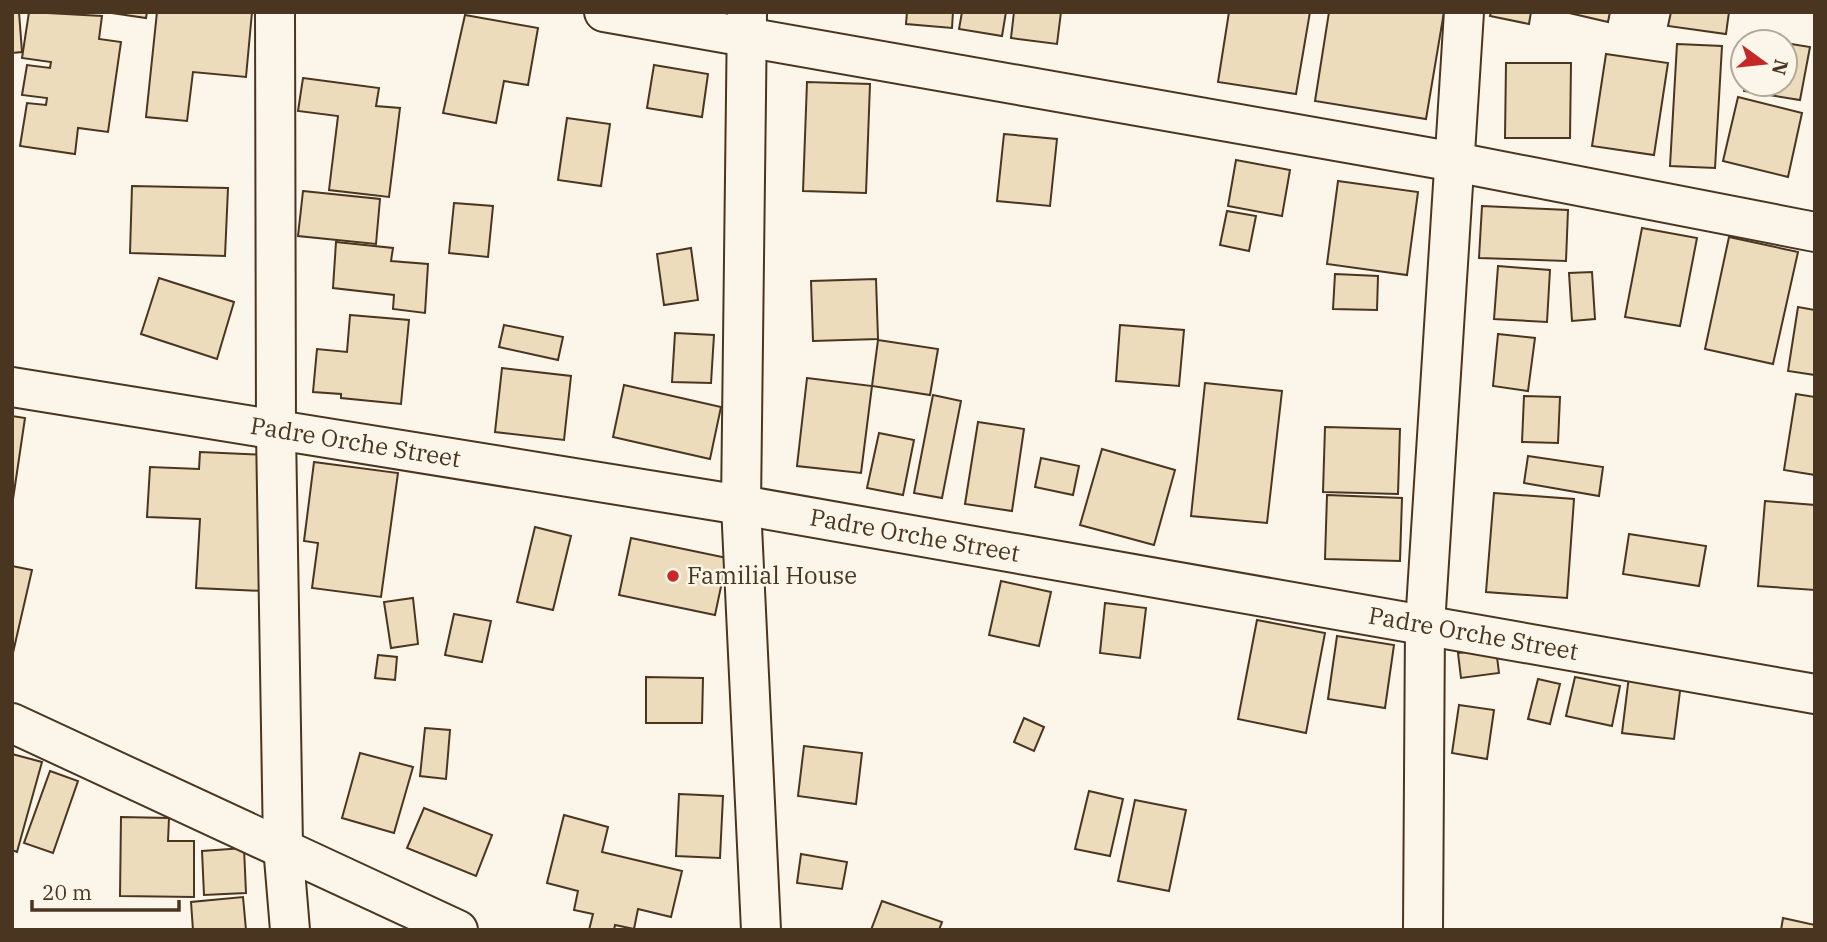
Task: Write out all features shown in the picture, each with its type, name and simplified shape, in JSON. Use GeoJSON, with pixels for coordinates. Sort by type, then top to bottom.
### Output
{"type":"FeatureCollection","features":[{"type":"Feature","properties":{"kind":"street"},"geometry":{"type":"LineString","coordinates":[[275,12],[276,432],[283,846],[289,930]]}},
{"type":"Feature","properties":{"kind":"street"},"geometry":{"type":"LineString","coordinates":[[604,12],[747,25],[1815,232]]}},
{"type":"Feature","properties":{"kind":"street"},"geometry":{"type":"LineString","coordinates":[[1423,930],[1425,625],[1464,12]]}},
{"type":"Feature","properties":{"kind":"street"},"geometry":{"type":"LineString","coordinates":[[747,25],[741,505],[761,930]]}},
{"type":"Feature","properties":{"kind":"street","name":"Padre Orche Street"},"geometry":{"type":"LineString","coordinates":[[12,387],[276,432],[741,505],[1815,694]]}},
{"type":"Feature","properties":{"kind":"street"},"geometry":{"type":"LineString","coordinates":[[12,723],[283,846],[458,930]]}},
{"type":"Feature","properties":{"kind":"building"},"geometry":{"type":"Polygon","coordinates":[[[12,12],[19,12],[22,52],[12,53],[12,12]]]}},
{"type":"Feature","properties":{"kind":"building"},"geometry":{"type":"Polygon","coordinates":[[[29,12],[102,16],[99,39],[121,42],[108,132],[78,128],[75,154],[20,146],[27,103],[46,105],[47,98],[22,95],[27,65],[50,68],[51,62],[22,58],[29,12]]]}},
{"type":"Feature","properties":{"kind":"building"},"geometry":{"type":"Polygon","coordinates":[[[105,12],[147,12],[146,18],[105,12]]]}},
{"type":"Feature","properties":{"kind":"building"},"geometry":{"type":"Polygon","coordinates":[[[157,12],[252,12],[246,77],[193,72],[187,121],[146,117],[157,12]]]}},
{"type":"Feature","properties":{"kind":"building"},"geometry":{"type":"Polygon","coordinates":[[[907,12],[953,12],[952,28],[906,24],[907,12]]]}},
{"type":"Feature","properties":{"kind":"building"},"geometry":{"type":"Polygon","coordinates":[[[962,12],[1006,12],[1002,36],[959,29],[962,12]]]}},
{"type":"Feature","properties":{"kind":"building"},"geometry":{"type":"Polygon","coordinates":[[[1014,12],[1061,12],[1057,44],[1011,38],[1014,12]]]}},
{"type":"Feature","properties":{"kind":"building"},"geometry":{"type":"Polygon","coordinates":[[[1229,12],[1310,12],[1296,94],[1218,82],[1229,12]]]}},
{"type":"Feature","properties":{"kind":"building"},"geometry":{"type":"Polygon","coordinates":[[[1329,12],[1444,12],[1426,119],[1315,101],[1329,12]]]}},
{"type":"Feature","properties":{"kind":"building"},"geometry":{"type":"Polygon","coordinates":[[[1491,12],[1531,12],[1529,24],[1490,16],[1491,12]]]}},
{"type":"Feature","properties":{"kind":"building"},"geometry":{"type":"Polygon","coordinates":[[[1565,12],[1610,12],[1608,22],[1565,12]]]}},
{"type":"Feature","properties":{"kind":"building"},"geometry":{"type":"Polygon","coordinates":[[[1671,12],[1729,12],[1726,34],[1668,26],[1671,12]]]}},
{"type":"Feature","properties":{"kind":"building"},"geometry":{"type":"Polygon","coordinates":[[[465,15],[538,28],[528,85],[504,81],[496,123],[443,113],[465,15]]]}},
{"type":"Feature","properties":{"kind":"building"},"geometry":{"type":"Polygon","coordinates":[[[1677,44],[1722,46],[1715,168],[1670,166],[1677,44]]]}},
{"type":"Feature","properties":{"kind":"building"},"geometry":{"type":"Polygon","coordinates":[[[1799,45],[1810,47],[1800,100],[1788,98],[1799,98],[1799,45]]]}},
{"type":"Feature","properties":{"kind":"building"},"geometry":{"type":"Polygon","coordinates":[[[1606,54],[1668,63],[1654,155],[1592,146],[1606,54]]]}},
{"type":"Feature","properties":{"kind":"building"},"geometry":{"type":"Polygon","coordinates":[[[1506,63],[1571,63],[1570,138],[1505,138],[1506,63]]]}},
{"type":"Feature","properties":{"kind":"building"},"geometry":{"type":"Polygon","coordinates":[[[654,65],[708,74],[702,117],[647,108],[654,65]]]}},
{"type":"Feature","properties":{"kind":"building"},"geometry":{"type":"Polygon","coordinates":[[[303,78],[379,88],[376,106],[400,108],[389,197],[329,190],[338,116],[298,111],[303,78]]]}},
{"type":"Feature","properties":{"kind":"building"},"geometry":{"type":"Polygon","coordinates":[[[807,82],[870,84],[866,193],[803,191],[807,82]]]}},
{"type":"Feature","properties":{"kind":"building"},"geometry":{"type":"Polygon","coordinates":[[[1738,98],[1802,113],[1788,177],[1723,161],[1738,98]]]}},
{"type":"Feature","properties":{"kind":"building"},"geometry":{"type":"Polygon","coordinates":[[[567,118],[610,124],[601,186],[558,180],[567,118]]]}},
{"type":"Feature","properties":{"kind":"building"},"geometry":{"type":"Polygon","coordinates":[[[1004,134],[1057,139],[1050,206],[997,201],[1004,134]]]}},
{"type":"Feature","properties":{"kind":"building"},"geometry":{"type":"Polygon","coordinates":[[[1236,160],[1290,170],[1282,216],[1228,206],[1236,160]]]}},
{"type":"Feature","properties":{"kind":"building"},"geometry":{"type":"Polygon","coordinates":[[[1338,181],[1418,192],[1407,275],[1327,264],[1338,181]]]}},
{"type":"Feature","properties":{"kind":"building"},"geometry":{"type":"Polygon","coordinates":[[[132,186],[228,188],[225,256],[130,253],[132,186]]]}},
{"type":"Feature","properties":{"kind":"building"},"geometry":{"type":"Polygon","coordinates":[[[303,191],[380,199],[376,244],[298,236],[303,191]]]}},
{"type":"Feature","properties":{"kind":"building"},"geometry":{"type":"Polygon","coordinates":[[[454,203],[493,206],[488,257],[449,253],[454,203]]]}},
{"type":"Feature","properties":{"kind":"building"},"geometry":{"type":"Polygon","coordinates":[[[1482,206],[1568,210],[1566,261],[1479,258],[1482,206]]]}},
{"type":"Feature","properties":{"kind":"building"},"geometry":{"type":"Polygon","coordinates":[[[1227,211],[1256,216],[1249,251],[1220,245],[1227,211]]]}},
{"type":"Feature","properties":{"kind":"building"},"geometry":{"type":"Polygon","coordinates":[[[1642,228],[1697,238],[1680,326],[1625,317],[1642,228]]]}},
{"type":"Feature","properties":{"kind":"building"},"geometry":{"type":"Polygon","coordinates":[[[1729,237],[1798,252],[1773,364],[1705,349],[1729,237]]]}},
{"type":"Feature","properties":{"kind":"building"},"geometry":{"type":"Polygon","coordinates":[[[336,242],[393,248],[391,261],[428,264],[425,313],[393,309],[394,295],[333,288],[336,242]]]}},
{"type":"Feature","properties":{"kind":"building"},"geometry":{"type":"Polygon","coordinates":[[[691,248],[698,300],[664,305],[657,254],[691,248]]]}},
{"type":"Feature","properties":{"kind":"building"},"geometry":{"type":"Polygon","coordinates":[[[1498,266],[1550,270],[1547,322],[1494,319],[1498,266]]]}},
{"type":"Feature","properties":{"kind":"building"},"geometry":{"type":"Polygon","coordinates":[[[1592,272],[1595,319],[1572,321],[1569,273],[1592,272]]]}},
{"type":"Feature","properties":{"kind":"building"},"geometry":{"type":"Polygon","coordinates":[[[1335,274],[1378,276],[1377,310],[1333,309],[1335,274]]]}},
{"type":"Feature","properties":{"kind":"building"},"geometry":{"type":"Polygon","coordinates":[[[159,278],[234,302],[217,359],[141,334],[159,278]]]}},
{"type":"Feature","properties":{"kind":"building"},"geometry":{"type":"Polygon","coordinates":[[[876,279],[878,339],[813,341],[811,281],[876,279]]]}},
{"type":"Feature","properties":{"kind":"building"},"geometry":{"type":"Polygon","coordinates":[[[1798,307],[1815,310],[1815,375],[1788,371],[1798,307]]]}},
{"type":"Feature","properties":{"kind":"building"},"geometry":{"type":"Polygon","coordinates":[[[350,315],[409,320],[401,404],[341,398],[341,394],[313,392],[317,349],[347,352],[350,315]]]}},
{"type":"Feature","properties":{"kind":"building"},"geometry":{"type":"Polygon","coordinates":[[[504,325],[563,337],[558,360],[499,347],[504,325]]]}},
{"type":"Feature","properties":{"kind":"building"},"geometry":{"type":"Polygon","coordinates":[[[1120,325],[1184,330],[1179,386],[1116,381],[1120,325]]]}},
{"type":"Feature","properties":{"kind":"building"},"geometry":{"type":"Polygon","coordinates":[[[675,333],[714,335],[711,383],[672,382],[675,333]]]}},
{"type":"Feature","properties":{"kind":"building"},"geometry":{"type":"Polygon","coordinates":[[[1498,334],[1535,338],[1528,391],[1493,386],[1498,334]]]}},
{"type":"Feature","properties":{"kind":"building"},"geometry":{"type":"Polygon","coordinates":[[[878,340],[938,349],[930,395],[872,386],[878,340]]]}},
{"type":"Feature","properties":{"kind":"building"},"geometry":{"type":"Polygon","coordinates":[[[502,368],[571,376],[564,440],[495,432],[502,368]]]}},
{"type":"Feature","properties":{"kind":"building"},"geometry":{"type":"Polygon","coordinates":[[[807,378],[872,386],[861,473],[797,466],[807,378]]]}},
{"type":"Feature","properties":{"kind":"building"},"geometry":{"type":"Polygon","coordinates":[[[1205,383],[1282,391],[1267,523],[1191,516],[1205,383]]]}},
{"type":"Feature","properties":{"kind":"building"},"geometry":{"type":"Polygon","coordinates":[[[624,385],[721,407],[710,459],[613,437],[624,385]]]}},
{"type":"Feature","properties":{"kind":"building"},"geometry":{"type":"Polygon","coordinates":[[[1796,394],[1815,397],[1815,475],[1784,470],[1796,394]]]}},
{"type":"Feature","properties":{"kind":"building"},"geometry":{"type":"Polygon","coordinates":[[[933,395],[961,401],[942,498],[914,493],[933,395]]]}},
{"type":"Feature","properties":{"kind":"building"},"geometry":{"type":"Polygon","coordinates":[[[1524,396],[1560,397],[1558,443],[1522,442],[1524,396]]]}},
{"type":"Feature","properties":{"kind":"building"},"geometry":{"type":"Polygon","coordinates":[[[12,416],[25,418],[12,506],[12,416]]]}},
{"type":"Feature","properties":{"kind":"building"},"geometry":{"type":"Polygon","coordinates":[[[978,422],[1024,429],[1012,511],[965,504],[978,422]]]}},
{"type":"Feature","properties":{"kind":"building"},"geometry":{"type":"Polygon","coordinates":[[[1325,427],[1400,429],[1398,494],[1323,492],[1325,427]]]}},
{"type":"Feature","properties":{"kind":"building"},"geometry":{"type":"Polygon","coordinates":[[[879,433],[914,440],[903,495],[867,488],[879,433]]]}},
{"type":"Feature","properties":{"kind":"building"},"geometry":{"type":"Polygon","coordinates":[[[1102,449],[1175,470],[1154,545],[1080,525],[1102,449]]]}},
{"type":"Feature","properties":{"kind":"building"},"geometry":{"type":"Polygon","coordinates":[[[200,452],[269,455],[263,591],[196,588],[200,519],[147,517],[150,467],[199,469],[200,452]]]}},
{"type":"Feature","properties":{"kind":"building"},"geometry":{"type":"Polygon","coordinates":[[[1528,456],[1603,467],[1599,496],[1524,483],[1528,456]]]}},
{"type":"Feature","properties":{"kind":"building"},"geometry":{"type":"Polygon","coordinates":[[[1041,458],[1079,466],[1073,495],[1035,487],[1041,458]]]}},
{"type":"Feature","properties":{"kind":"building"},"geometry":{"type":"Polygon","coordinates":[[[314,462],[398,473],[381,597],[312,588],[318,543],[304,541],[314,462]]]}},
{"type":"Feature","properties":{"kind":"building"},"geometry":{"type":"Polygon","coordinates":[[[1494,493],[1574,499],[1567,598],[1486,592],[1494,493]]]}},
{"type":"Feature","properties":{"kind":"building"},"geometry":{"type":"Polygon","coordinates":[[[1327,495],[1402,498],[1400,561],[1325,559],[1327,495]]]}},
{"type":"Feature","properties":{"kind":"building"},"geometry":{"type":"Polygon","coordinates":[[[1765,501],[1815,505],[1815,590],[1758,586],[1765,501]]]}},
{"type":"Feature","properties":{"kind":"building"},"geometry":{"type":"Polygon","coordinates":[[[535,527],[571,536],[553,610],[517,602],[535,527]]]}},
{"type":"Feature","properties":{"kind":"building"},"geometry":{"type":"Polygon","coordinates":[[[1629,534],[1706,546],[1699,586],[1623,574],[1629,534]]]}},
{"type":"Feature","properties":{"kind":"building","name":"Familial House"},"geometry":{"type":"Polygon","coordinates":[[[631,538],[727,558],[715,615],[619,595],[631,538]]]}},
{"type":"Feature","properties":{"kind":"building"},"geometry":{"type":"Polygon","coordinates":[[[12,566],[32,570],[12,657],[12,566]]]}},
{"type":"Feature","properties":{"kind":"building"},"geometry":{"type":"Polygon","coordinates":[[[1001,581],[1051,592],[1039,646],[989,635],[1001,581]]]}},
{"type":"Feature","properties":{"kind":"building"},"geometry":{"type":"Polygon","coordinates":[[[413,598],[418,644],[391,648],[384,602],[413,598]]]}},
{"type":"Feature","properties":{"kind":"building"},"geometry":{"type":"Polygon","coordinates":[[[1105,603],[1146,608],[1140,658],[1100,653],[1105,603]]]}},
{"type":"Feature","properties":{"kind":"building"},"geometry":{"type":"Polygon","coordinates":[[[454,614],[491,621],[482,662],[445,655],[454,614]]]}},
{"type":"Feature","properties":{"kind":"building"},"geometry":{"type":"Polygon","coordinates":[[[1257,620],[1325,633],[1306,733],[1238,719],[1257,620]]]}},
{"type":"Feature","properties":{"kind":"building"},"geometry":{"type":"Polygon","coordinates":[[[1337,636],[1394,645],[1385,708],[1328,699],[1337,636]]]}},
{"type":"Feature","properties":{"kind":"building"},"geometry":{"type":"Polygon","coordinates":[[[1496,649],[1499,673],[1461,678],[1458,653],[1496,649]]]}},
{"type":"Feature","properties":{"kind":"building"},"geometry":{"type":"Polygon","coordinates":[[[378,655],[397,657],[395,680],[375,678],[378,655]]]}},
{"type":"Feature","properties":{"kind":"building"},"geometry":{"type":"Polygon","coordinates":[[[1629,676],[1681,683],[1674,739],[1622,733],[1629,676]]]}},
{"type":"Feature","properties":{"kind":"building"},"geometry":{"type":"Polygon","coordinates":[[[646,677],[703,678],[702,723],[646,723],[646,677]]]}},
{"type":"Feature","properties":{"kind":"building"},"geometry":{"type":"Polygon","coordinates":[[[1575,677],[1620,686],[1612,726],[1566,716],[1575,677]]]}},
{"type":"Feature","properties":{"kind":"building"},"geometry":{"type":"Polygon","coordinates":[[[1538,679],[1560,684],[1550,724],[1528,719],[1538,679]]]}},
{"type":"Feature","properties":{"kind":"building"},"geometry":{"type":"Polygon","coordinates":[[[1459,705],[1494,710],[1487,759],[1452,753],[1459,705]]]}},
{"type":"Feature","properties":{"kind":"building"},"geometry":{"type":"Polygon","coordinates":[[[1024,718],[1044,727],[1034,751],[1014,742],[1024,718]]]}},
{"type":"Feature","properties":{"kind":"building"},"geometry":{"type":"Polygon","coordinates":[[[425,728],[450,730],[446,779],[420,776],[425,728]]]}},
{"type":"Feature","properties":{"kind":"building"},"geometry":{"type":"Polygon","coordinates":[[[804,746],[862,753],[856,804],[798,796],[804,746]]]}},
{"type":"Feature","properties":{"kind":"building"},"geometry":{"type":"Polygon","coordinates":[[[360,753],[413,767],[394,833],[342,818],[360,753]]]}},
{"type":"Feature","properties":{"kind":"building"},"geometry":{"type":"Polygon","coordinates":[[[12,754],[42,762],[17,852],[12,850],[12,754]]]}},
{"type":"Feature","properties":{"kind":"building"},"geometry":{"type":"Polygon","coordinates":[[[50,771],[78,781],[53,853],[24,843],[50,771]]]}},
{"type":"Feature","properties":{"kind":"building"},"geometry":{"type":"Polygon","coordinates":[[[1089,791],[1123,799],[1110,856],[1075,849],[1089,791]]]}},
{"type":"Feature","properties":{"kind":"building"},"geometry":{"type":"Polygon","coordinates":[[[679,794],[723,796],[720,858],[676,856],[679,794]]]}},
{"type":"Feature","properties":{"kind":"building"},"geometry":{"type":"Polygon","coordinates":[[[1135,800],[1186,810],[1169,891],[1118,881],[1135,800]]]}},
{"type":"Feature","properties":{"kind":"building"},"geometry":{"type":"Polygon","coordinates":[[[424,808],[492,835],[476,876],[407,848],[424,808]]]}},
{"type":"Feature","properties":{"kind":"building"},"geometry":{"type":"Polygon","coordinates":[[[564,815],[608,827],[602,852],[682,871],[671,917],[638,909],[634,929],[615,925],[614,930],[589,930],[593,914],[574,910],[578,891],[547,883],[564,815]]]}},
{"type":"Feature","properties":{"kind":"building"},"geometry":{"type":"Polygon","coordinates":[[[121,817],[169,818],[168,841],[194,841],[194,897],[120,896],[121,817]]]}},
{"type":"Feature","properties":{"kind":"building"},"geometry":{"type":"Polygon","coordinates":[[[244,848],[246,893],[204,895],[202,851],[244,848]]]}},
{"type":"Feature","properties":{"kind":"building"},"geometry":{"type":"Polygon","coordinates":[[[801,854],[847,862],[842,889],[797,883],[801,854]]]}},
{"type":"Feature","properties":{"kind":"building"},"geometry":{"type":"Polygon","coordinates":[[[243,897],[246,930],[193,930],[191,902],[243,897]]]}},
{"type":"Feature","properties":{"kind":"building"},"geometry":{"type":"Polygon","coordinates":[[[882,901],[942,922],[939,930],[871,930],[882,901]]]}},
{"type":"Feature","properties":{"kind":"building"},"geometry":{"type":"Polygon","coordinates":[[[1783,918],[1815,925],[1815,930],[1781,930],[1783,918]]]}},
{"type":"Feature","properties":{"kind":"place","name":"Familial House"},"geometry":{"type":"Point","coordinates":[673,576]}}]}
